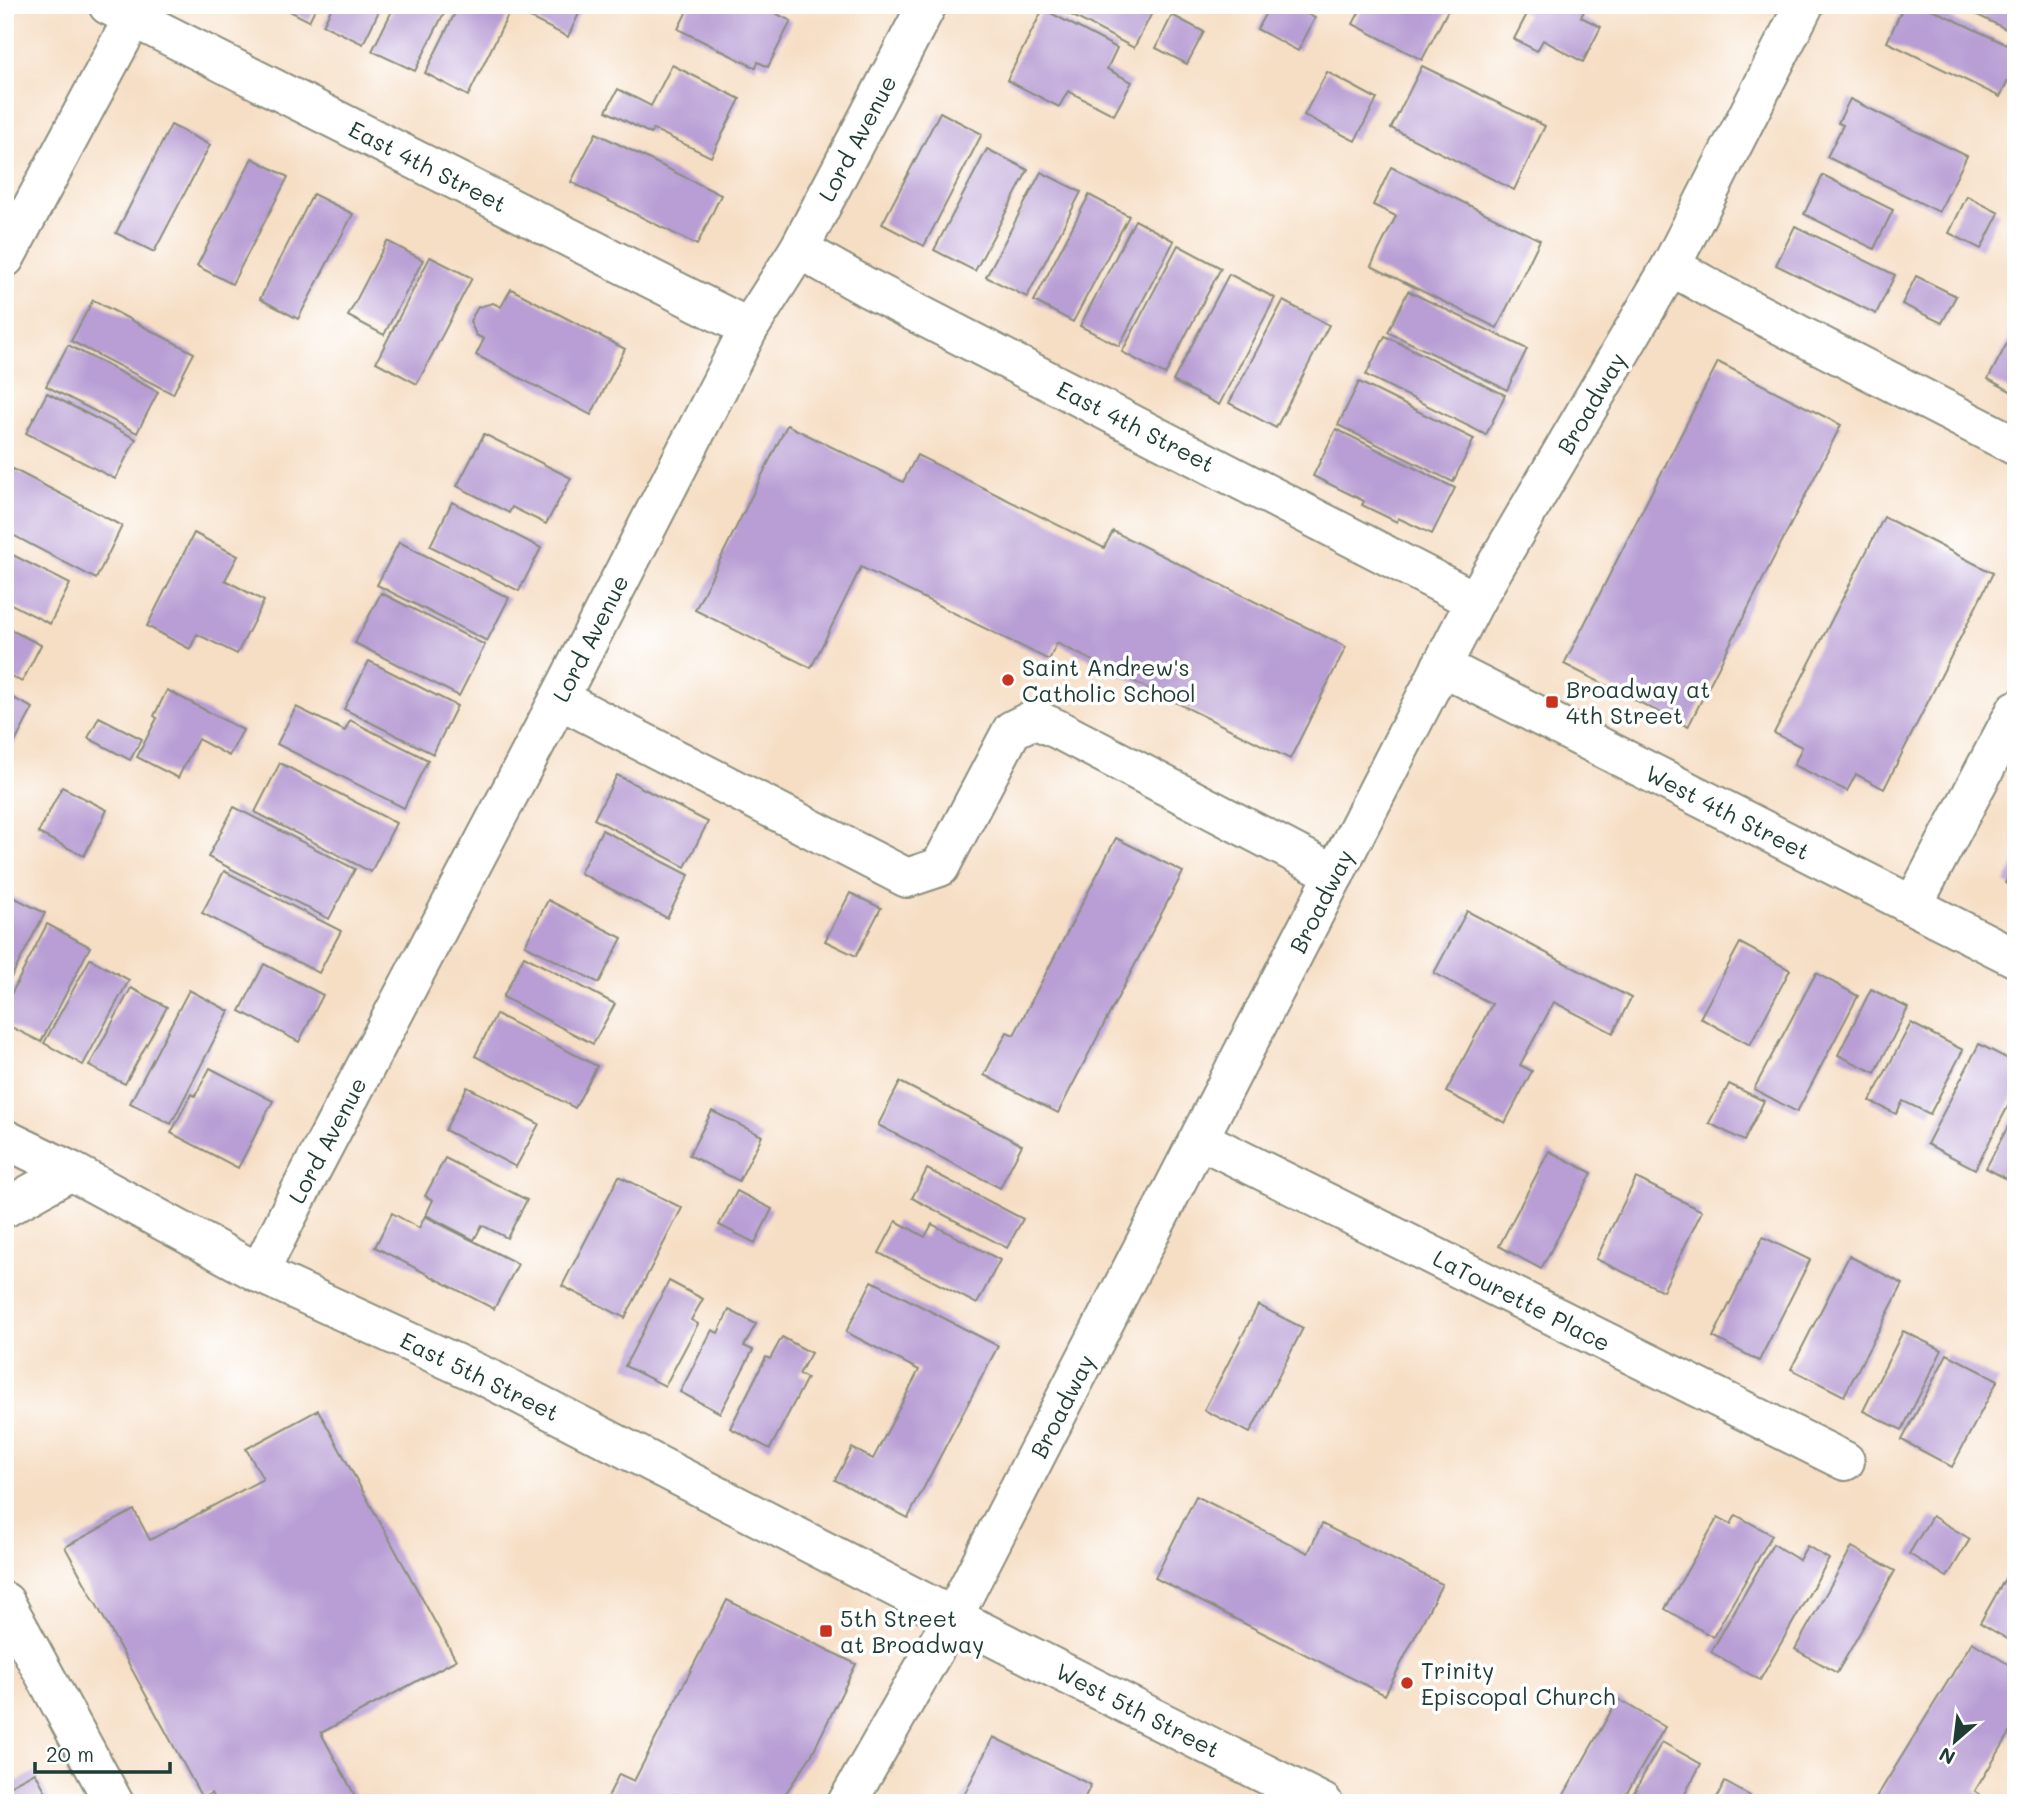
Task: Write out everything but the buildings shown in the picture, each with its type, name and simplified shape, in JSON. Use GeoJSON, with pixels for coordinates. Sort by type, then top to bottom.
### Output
{"type":"FeatureCollection","features":[{"type":"Feature","properties":{"kind":"street","name":"Lord Avenue"},"geometry":{"type":"LineString","coordinates":[[260,1273],[295,1201],[559,699],[748,328],[799,249],[927,5]]}},
{"type":"Feature","properties":{"kind":"street","name":"Broadway"},"geometry":{"type":"LineString","coordinates":[[846,1803],[953,1617],[1475,601],[1671,267],[1804,5]]}},
{"type":"Feature","properties":{"kind":"street","name":"East 4th Street"},"geometry":{"type":"LineString","coordinates":[[127,10],[748,328]]}},
{"type":"Feature","properties":{"kind":"street"},"geometry":{"type":"LineString","coordinates":[[5,258],[127,10]]}},
{"type":"Feature","properties":{"kind":"street","name":"East 4th Street"},"geometry":{"type":"LineString","coordinates":[[799,249],[890,299],[1475,601]]}},
{"type":"Feature","properties":{"kind":"street"},"geometry":{"type":"LineString","coordinates":[[1671,267],[2016,446]]}},
{"type":"Feature","properties":{"kind":"street","name":"West 4th Street"},"geometry":{"type":"LineString","coordinates":[[1441,666],[2016,958]]}},
{"type":"Feature","properties":{"kind":"street"},"geometry":{"type":"LineString","coordinates":[[559,699],[907,878],[940,867],[1012,730],[1034,719],[1335,874]]}},
{"type":"Feature","properties":{"kind":"street"},"geometry":{"type":"LineString","coordinates":[[1913,905],[2016,710]]}},
{"type":"Feature","properties":{"kind":"street","name":"East 5th Street"},"geometry":{"type":"LineString","coordinates":[[5,1139],[71,1171],[260,1273],[492,1380],[953,1617]]}},
{"type":"Feature","properties":{"kind":"street","name":"LaTourette Place"},"geometry":{"type":"LineString","coordinates":[[1199,1139],[1845,1461]]}},
{"type":"Feature","properties":{"kind":"street"},"geometry":{"type":"LineString","coordinates":[[5,1208],[71,1171]]}},
{"type":"Feature","properties":{"kind":"street"},"geometry":{"type":"LineString","coordinates":[[5,1602],[114,1803]]}},
{"type":"Feature","properties":{"kind":"street","name":"West 5th Street"},"geometry":{"type":"LineString","coordinates":[[953,1617],[1323,1803]]}},
{"type":"Feature","properties":{"kind":"place","name":"Saint Andrew's Catholic School"},"geometry":{"type":"Point","coordinates":[1008,680]}},
{"type":"Feature","properties":{"kind":"place","name":"Broadway at 4th Street"},"geometry":{"type":"Point","coordinates":[1552,702]}},
{"type":"Feature","properties":{"kind":"place","name":"5th Street at Broadway"},"geometry":{"type":"Point","coordinates":[826,1631]}},
{"type":"Feature","properties":{"kind":"place","name":"Trinity Episcopal Church"},"geometry":{"type":"Point","coordinates":[1407,1683]}}]}
